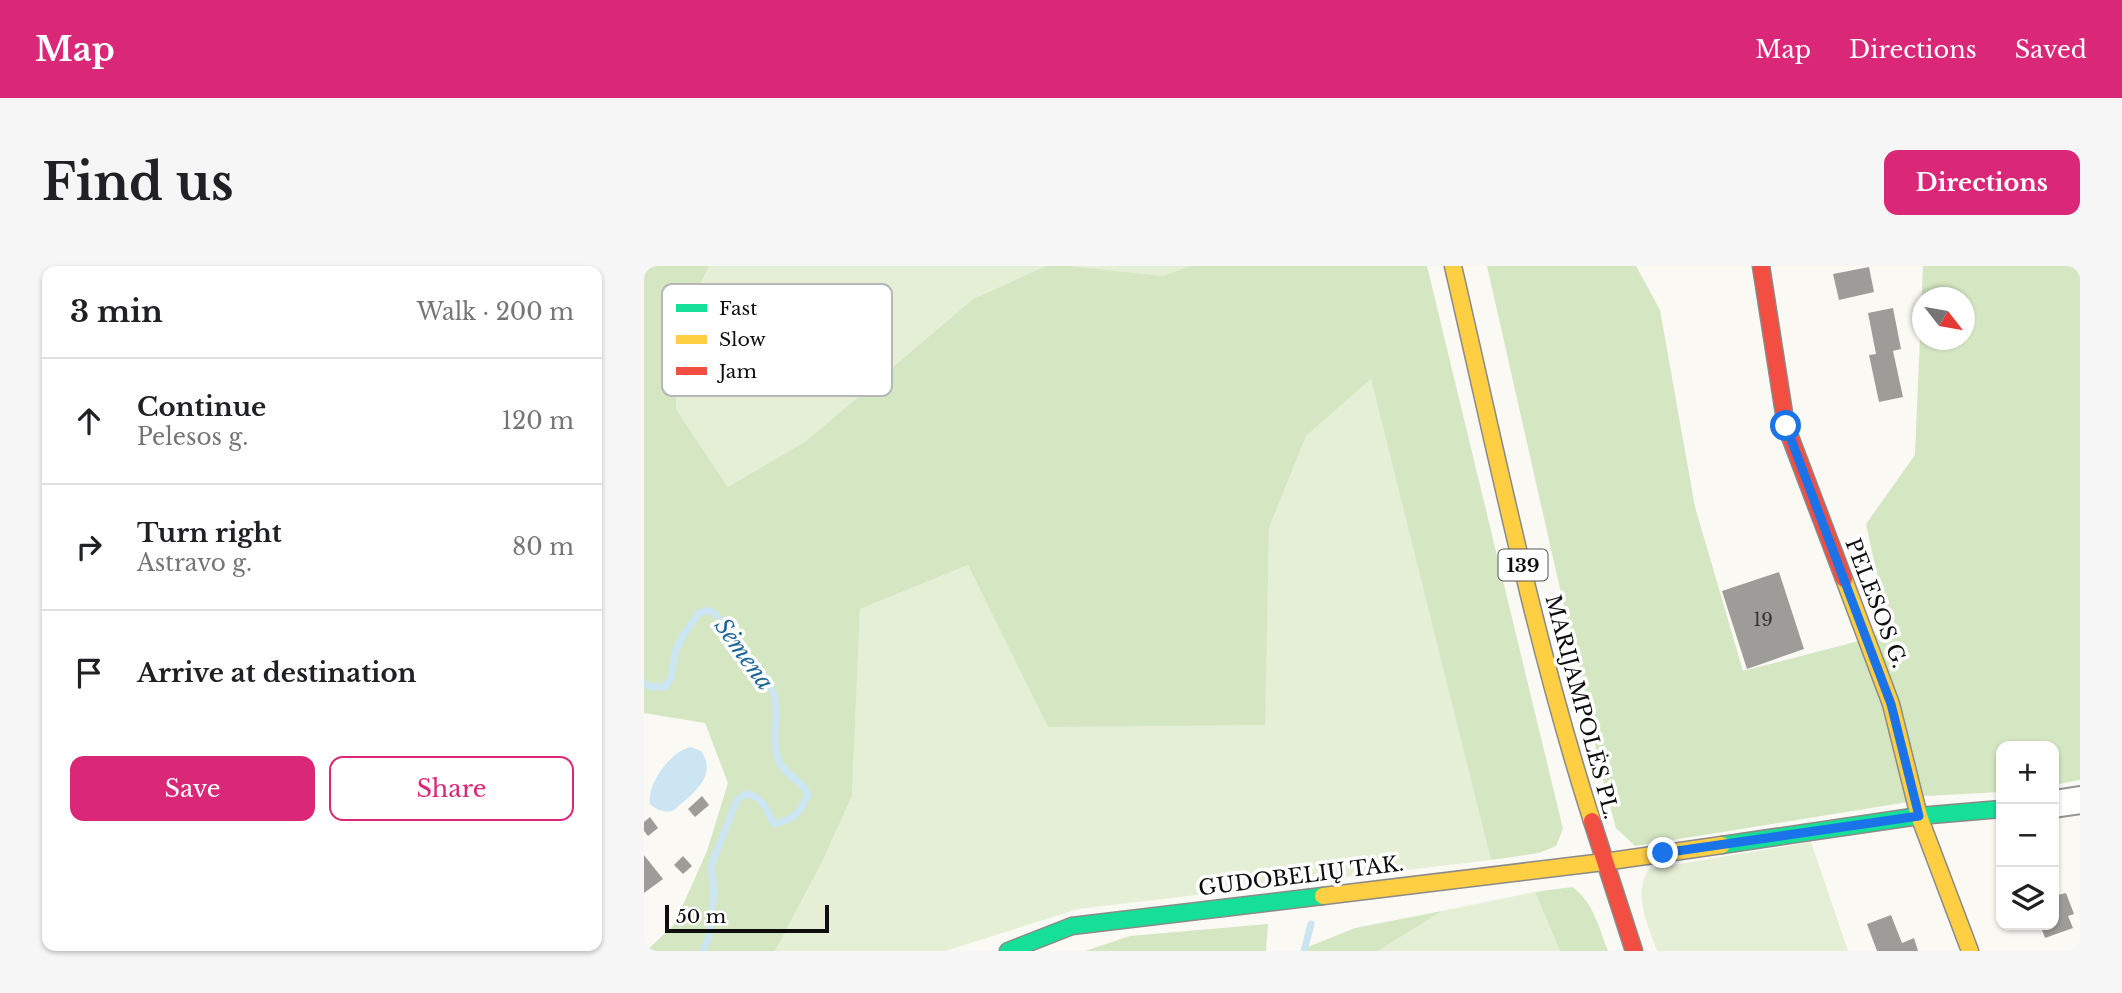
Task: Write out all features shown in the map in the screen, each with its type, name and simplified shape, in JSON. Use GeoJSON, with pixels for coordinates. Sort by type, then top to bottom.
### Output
{"type":"FeatureCollection","features":[{"type":"Feature","properties":{"kind":"street","name":"MARIJAMPOLĖS PL."},"geometry":{"type":"LineString","coordinates":[[1453,266],[1531,599],[1577,774],[1634,951]]}},
{"type":"Feature","properties":{"kind":"street","name":"PELESOS G."},"geometry":{"type":"LineString","coordinates":[[1761,266],[1786,426],[1891,704],[1919,816],[1970,951]]}},
{"type":"Feature","properties":{"kind":"street"},"geometry":{"type":"LineString","coordinates":[[2059,803],[2080,800]]}},
{"type":"Feature","properties":{"kind":"street","name":"GUDOBELIŲ TAK."},"geometry":{"type":"LineString","coordinates":[[1008,951],[1072,926],[1604,862],[1919,816],[1996,809]]}},
{"type":"Feature","properties":{"kind":"green space"},"geometry":{"type":"Polygon","coordinates":[[[644,266],[709,266],[700,284],[662,284],[662,396],[676,396],[676,409],[728,487],[806,441],[859,396],[892,396],[892,368],[973,299],[1046,266],[1071,266],[1163,276],[1190,266],[1427,266],[1563,829],[1556,846],[1539,853],[1491,860],[1371,379],[1306,436],[1269,528],[1265,725],[1048,727],[968,565],[860,609],[852,796],[822,862],[775,951],[646,951],[674,925],[707,851],[728,783],[705,723],[644,713],[644,266]]]}},
{"type":"Feature","properties":{"kind":"green space"},"geometry":{"type":"Polygon","coordinates":[[[709,266],[1046,266],[973,299],[892,368],[892,284],[700,284],[709,266]]]}},
{"type":"Feature","properties":{"kind":"green space"},"geometry":{"type":"Polygon","coordinates":[[[1071,266],[1190,266],[1163,276],[1071,266]]]}},
{"type":"Feature","properties":{"kind":"green space"},"geometry":{"type":"Polygon","coordinates":[[[1487,266],[1636,266],[1660,310],[1695,507],[1743,671],[1855,642],[1889,630],[1866,524],[1915,455],[1919,350],[1975,350],[1975,287],[1922,287],[1923,266],[2080,266],[2080,780],[2059,784],[2059,741],[1996,741],[1996,792],[1925,796],[1902,803],[1635,846],[1616,828],[1487,266]]]}},
{"type":"Feature","properties":{"kind":"green space"},"geometry":{"type":"Polygon","coordinates":[[[1371,379],[1491,860],[1078,909],[945,951],[775,951],[822,862],[852,796],[860,609],[968,565],[1048,726],[1264,725],[1269,528],[1306,436],[1371,379]]]}},
{"type":"Feature","properties":{"kind":"green space"},"geometry":{"type":"Polygon","coordinates":[[[676,396],[859,396],[806,441],[728,487],[676,409],[676,396]]]}},
{"type":"Feature","properties":{"kind":"green space"},"geometry":{"type":"Polygon","coordinates":[[[1811,842],[1848,951],[1657,951],[1643,910],[1642,889],[1649,869],[1811,842]]]}},
{"type":"Feature","properties":{"kind":"green space"},"geometry":{"type":"Polygon","coordinates":[[[1572,887],[1590,907],[1608,951],[1560,951],[1535,892],[1572,887]]]}},
{"type":"Feature","properties":{"kind":"green space"},"geometry":{"type":"Polygon","coordinates":[[[1535,892],[1560,951],[1378,951],[1442,911],[1535,892]]]}},
{"type":"Feature","properties":{"kind":"green space"},"geometry":{"type":"Polygon","coordinates":[[[1442,911],[1378,951],[1305,951],[1305,948],[1355,928],[1442,911]]]}},
{"type":"Feature","properties":{"kind":"green space"},"geometry":{"type":"Polygon","coordinates":[[[1268,924],[1266,951],[1085,951],[1130,936],[1268,924]]]}},
{"type":"Feature","properties":{"kind":"water"},"geometry":{"type":"Polygon","coordinates":[[[691,747],[701,751],[706,760],[707,769],[701,784],[674,810],[655,808],[650,804],[650,796],[656,778],[676,754],[691,747]]]}},
{"type":"Feature","properties":{"kind":"building"},"geometry":{"type":"Polygon","coordinates":[[[1869,267],[1874,292],[1839,300],[1833,274],[1869,267]]]}},
{"type":"Feature","properties":{"kind":"building"},"geometry":{"type":"Polygon","coordinates":[[[1893,308],[1901,349],[1893,351],[1903,397],[1879,402],[1869,355],[1876,354],[1868,313],[1893,308]]]}},
{"type":"Feature","properties":{"kind":"building"},"geometry":{"type":"Polygon","coordinates":[[[1779,572],[1804,649],[1747,669],[1722,591],[1779,572]]]}},
{"type":"Feature","properties":{"kind":"building"},"geometry":{"type":"Polygon","coordinates":[[[702,796],[709,805],[695,817],[688,809],[702,796]]]}},
{"type":"Feature","properties":{"kind":"building"},"geometry":{"type":"Polygon","coordinates":[[[650,817],[658,828],[648,836],[644,831],[644,822],[650,817]]]}},
{"type":"Feature","properties":{"kind":"building"},"geometry":{"type":"Polygon","coordinates":[[[644,855],[663,879],[644,893],[644,855]]]}},
{"type":"Feature","properties":{"kind":"building"},"geometry":{"type":"Polygon","coordinates":[[[683,856],[692,866],[683,874],[674,865],[683,856]]]}},
{"type":"Feature","properties":{"kind":"building"},"geometry":{"type":"Polygon","coordinates":[[[2066,893],[2074,914],[2068,916],[2073,928],[2045,938],[2042,930],[2059,930],[2059,895],[2066,893]]]}},
{"type":"Feature","properties":{"kind":"building"},"geometry":{"type":"Polygon","coordinates":[[[1891,915],[1902,943],[1914,938],[1918,951],[1877,951],[1867,924],[1891,915]]]}},
{"type":"Feature","properties":{"kind":"waterway","name":"Sėmena"},"geometry":{"type":"LineString","coordinates":[[644,683],[651,687],[665,687],[671,678],[675,653],[681,639],[699,613],[709,610],[721,621],[734,644],[758,669],[773,690],[777,755],[783,767],[808,794],[796,815],[774,824],[756,797],[745,794],[737,800],[711,866],[714,892],[709,937],[703,951]]}},
{"type":"Feature","properties":{"kind":"waterway"},"geometry":{"type":"LineString","coordinates":[[1304,951],[1311,924]]}},
{"type":"Feature","properties":{"kind":"traffic: fast"},"geometry":{"type":"LineString","coordinates":[[1722,845],[1919,816],[1996,809]]}},
{"type":"Feature","properties":{"kind":"traffic: fast"},"geometry":{"type":"LineString","coordinates":[[1008,951],[1072,926],[1323,896]]}},
{"type":"Feature","properties":{"kind":"traffic: slow"},"geometry":{"type":"LineString","coordinates":[[1453,266],[1534,615],[1592,821]]}},
{"type":"Feature","properties":{"kind":"traffic: slow"},"geometry":{"type":"LineString","coordinates":[[1844,579],[1891,704],[1919,816],[1970,951]]}},
{"type":"Feature","properties":{"kind":"traffic: slow"},"geometry":{"type":"LineString","coordinates":[[1323,896],[1722,845]]}},
{"type":"Feature","properties":{"kind":"traffic: jam"},"geometry":{"type":"LineString","coordinates":[[1761,266],[1786,426],[1844,579]]}},
{"type":"Feature","properties":{"kind":"traffic: jam"},"geometry":{"type":"LineString","coordinates":[[1592,821],[1634,951]]}},
{"type":"Feature","properties":{"kind":"route"},"geometry":{"type":"LineString","coordinates":[[1663,853],[1919,816],[1891,704],[1786,426]]}}]}
